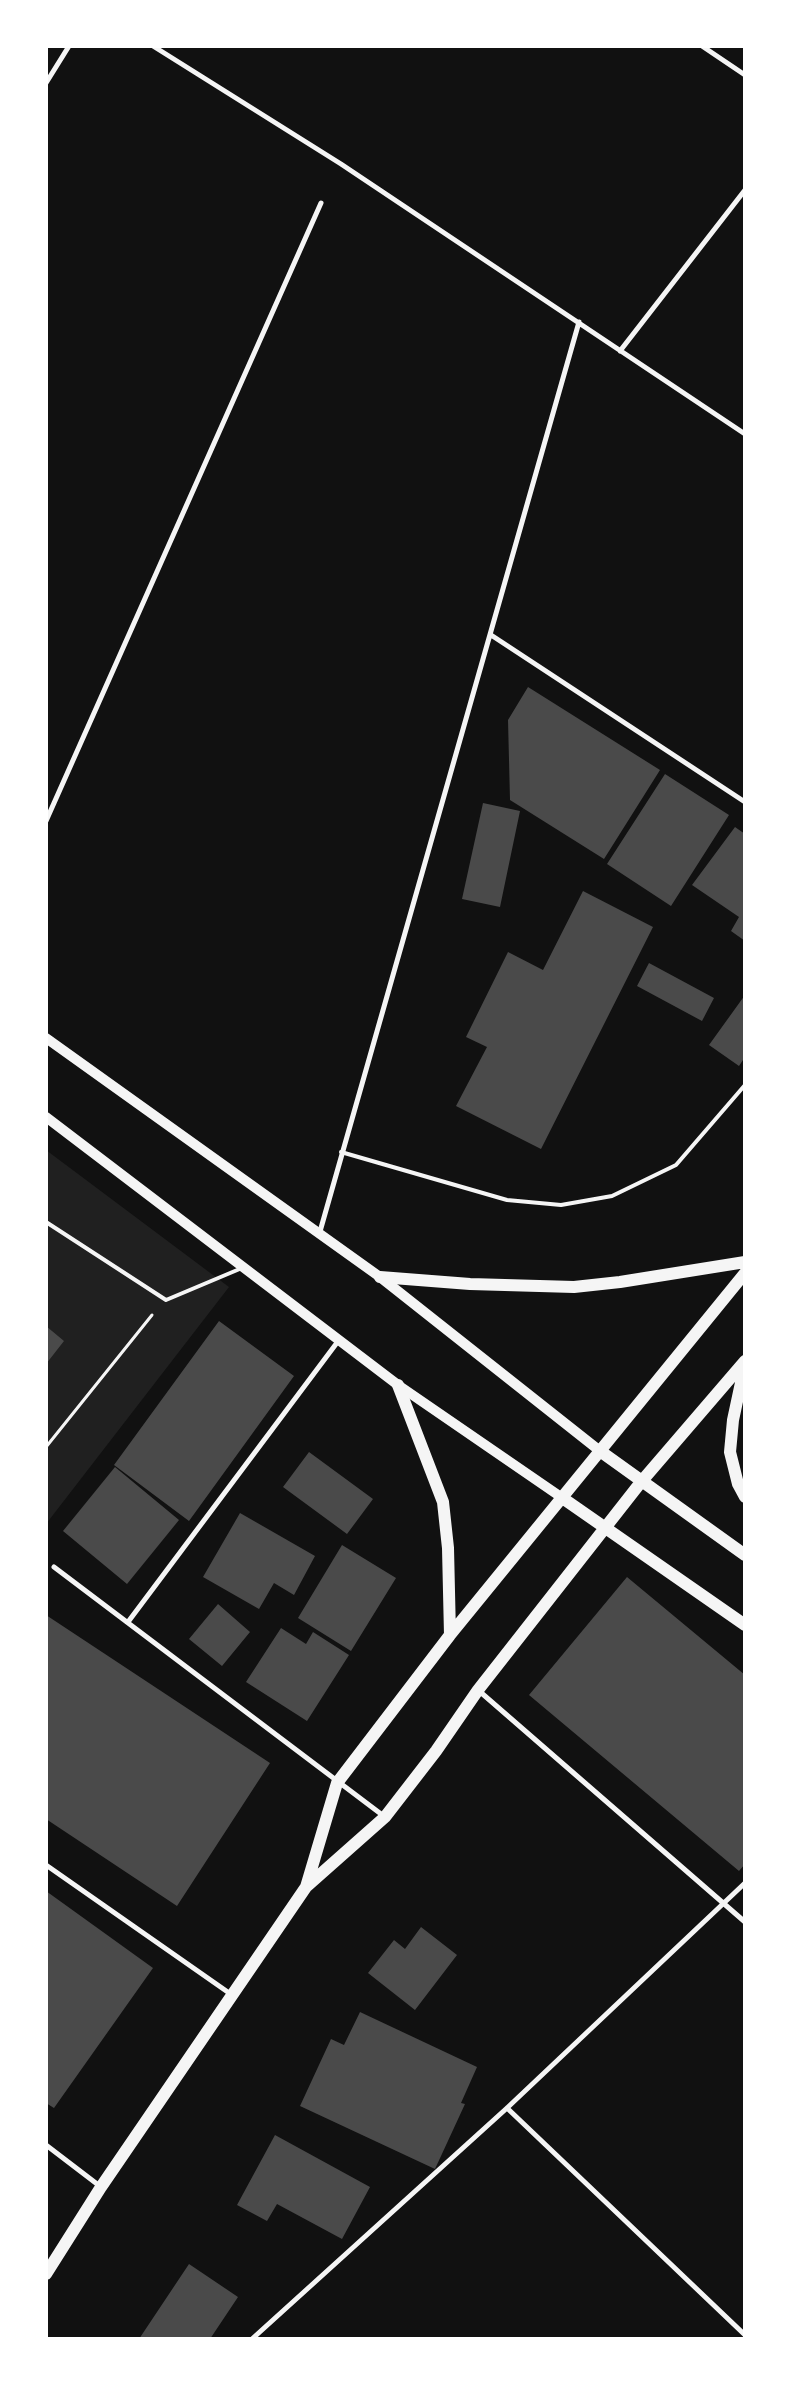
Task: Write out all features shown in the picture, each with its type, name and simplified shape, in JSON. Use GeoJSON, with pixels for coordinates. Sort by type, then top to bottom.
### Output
{"type":"FeatureCollection","features":[{"type":"Feature","properties":{"kind":"main road"},"geometry":{"type":"LineString","coordinates":[[46,1038],[380,1277],[600,1452],[745,1555]]}},
{"type":"Feature","properties":{"kind":"main road"},"geometry":{"type":"LineString","coordinates":[[46,1117],[398,1386],[745,1625]]}},
{"type":"Feature","properties":{"kind":"main road"},"geometry":{"type":"LineString","coordinates":[[380,1277],[470,1284],[574,1287],[620,1282],[745,1262]]}},
{"type":"Feature","properties":{"kind":"main road"},"geometry":{"type":"LineString","coordinates":[[306,1887],[337,1783],[450,1634],[745,1273]]}},
{"type":"Feature","properties":{"kind":"main road"},"geometry":{"type":"LineString","coordinates":[[46,2274],[101,2187],[306,1887],[385,1818],[436,1751],[478,1690],[640,1482],[745,1362]]}},
{"type":"Feature","properties":{"kind":"main road"},"geometry":{"type":"LineString","coordinates":[[745,1362],[733,1420],[730,1452],[738,1484],[745,1497]]}},
{"type":"Feature","properties":{"kind":"main road"},"geometry":{"type":"LineString","coordinates":[[398,1386],[443,1502],[448,1548],[450,1634]]}},
{"type":"Feature","properties":{"kind":"street"},"geometry":{"type":"LineString","coordinates":[[46,83],[69,46]]}},
{"type":"Feature","properties":{"kind":"street"},"geometry":{"type":"LineString","coordinates":[[153,46],[341,164],[745,434]]}},
{"type":"Feature","properties":{"kind":"street"},"geometry":{"type":"LineString","coordinates":[[702,46],[745,75]]}},
{"type":"Feature","properties":{"kind":"street"},"geometry":{"type":"LineString","coordinates":[[620,351],[745,190]]}},
{"type":"Feature","properties":{"kind":"street"},"geometry":{"type":"LineString","coordinates":[[46,821],[321,203]]}},
{"type":"Feature","properties":{"kind":"street"},"geometry":{"type":"LineString","coordinates":[[319,1235],[341,1152],[491,635],[579,322]]}},
{"type":"Feature","properties":{"kind":"street"},"geometry":{"type":"LineString","coordinates":[[491,635],[745,802]]}},
{"type":"Feature","properties":{"kind":"street"},"geometry":{"type":"LineString","coordinates":[[128,1622],[340,1340]]}},
{"type":"Feature","properties":{"kind":"street"},"geometry":{"type":"LineString","coordinates":[[54,1567],[385,1818]]}},
{"type":"Feature","properties":{"kind":"street"},"geometry":{"type":"LineString","coordinates":[[478,1690],[745,1922]]}},
{"type":"Feature","properties":{"kind":"street"},"geometry":{"type":"LineString","coordinates":[[46,1865],[232,1995]]}},
{"type":"Feature","properties":{"kind":"street"},"geometry":{"type":"LineString","coordinates":[[252,2339],[507,2108],[745,1883]]}},
{"type":"Feature","properties":{"kind":"street"},"geometry":{"type":"LineString","coordinates":[[507,2108],[745,2335]]}},
{"type":"Feature","properties":{"kind":"street"},"geometry":{"type":"LineString","coordinates":[[46,2145],[101,2187]]}},
{"type":"Feature","properties":{"kind":"lane"},"geometry":{"type":"LineString","coordinates":[[341,1152],[507,1200],[561,1205],[612,1196],[676,1165],[745,1085]]}},
{"type":"Feature","properties":{"kind":"lane"},"geometry":{"type":"LineString","coordinates":[[46,1222],[166,1300],[244,1267]]}},
{"type":"Feature","properties":{"kind":"path"},"geometry":{"type":"LineString","coordinates":[[46,1447],[166,1300]]}},
{"type":"Feature","properties":{"kind":"shaded area"},"geometry":{"type":"Polygon","coordinates":[[[46,1150],[229,1287],[46,1524],[46,1150]]]}},
{"type":"Feature","properties":{"kind":"building"},"geometry":{"type":"Polygon","coordinates":[[[528,687],[660,770],[604,859],[510,800],[508,720],[528,687]]]}},
{"type":"Feature","properties":{"kind":"building"},"geometry":{"type":"Polygon","coordinates":[[[665,774],[729,815],[671,906],[607,864],[665,774]]]}},
{"type":"Feature","properties":{"kind":"building"},"geometry":{"type":"Polygon","coordinates":[[[483,803],[520,811],[500,907],[462,899],[483,803]]]}},
{"type":"Feature","properties":{"kind":"building"},"geometry":{"type":"Polygon","coordinates":[[[735,827],[745,834],[745,941],[731,931],[739,917],[692,885],[735,827]]]}},
{"type":"Feature","properties":{"kind":"building"},"geometry":{"type":"Polygon","coordinates":[[[583,891],[653,927],[541,1149],[456,1106],[487,1047],[466,1037],[508,952],[543,970],[583,891]]]}},
{"type":"Feature","properties":{"kind":"building"},"geometry":{"type":"Polygon","coordinates":[[[649,963],[714,998],[702,1021],[637,986],[649,963]]]}},
{"type":"Feature","properties":{"kind":"building"},"geometry":{"type":"Polygon","coordinates":[[[745,995],[745,1057],[739,1066],[709,1045],[745,995]]]}},
{"type":"Feature","properties":{"kind":"building"},"geometry":{"type":"Polygon","coordinates":[[[219,1321],[294,1376],[189,1521],[114,1465],[219,1321]]]}},
{"type":"Feature","properties":{"kind":"building"},"geometry":{"type":"Polygon","coordinates":[[[46,1326],[64,1341],[46,1364],[46,1326]]]}},
{"type":"Feature","properties":{"kind":"building"},"geometry":{"type":"Polygon","coordinates":[[[309,1452],[373,1499],[347,1534],[283,1487],[309,1452]]]}},
{"type":"Feature","properties":{"kind":"building"},"geometry":{"type":"Polygon","coordinates":[[[115,1467],[179,1520],[127,1584],[63,1531],[115,1467]]]}},
{"type":"Feature","properties":{"kind":"building"},"geometry":{"type":"Polygon","coordinates":[[[240,1513],[315,1556],[294,1595],[274,1583],[259,1609],[203,1577],[240,1513]]]}},
{"type":"Feature","properties":{"kind":"building"},"geometry":{"type":"Polygon","coordinates":[[[342,1545],[396,1578],[351,1651],[298,1618],[342,1545]]]}},
{"type":"Feature","properties":{"kind":"building"},"geometry":{"type":"Polygon","coordinates":[[[627,1577],[745,1675],[745,1864],[739,1871],[529,1695],[627,1577]]]}},
{"type":"Feature","properties":{"kind":"building"},"geometry":{"type":"Polygon","coordinates":[[[218,1604],[250,1632],[222,1666],[189,1639],[218,1604]]]}},
{"type":"Feature","properties":{"kind":"building"},"geometry":{"type":"Polygon","coordinates":[[[46,1615],[270,1763],[177,1906],[46,1819],[46,1615]]]}},
{"type":"Feature","properties":{"kind":"building"},"geometry":{"type":"Polygon","coordinates":[[[281,1628],[306,1644],[313,1632],[349,1655],[307,1721],[246,1682],[281,1628]]]}},
{"type":"Feature","properties":{"kind":"building"},"geometry":{"type":"Polygon","coordinates":[[[46,1891],[153,1968],[54,2108],[46,2103],[46,1891]]]}},
{"type":"Feature","properties":{"kind":"building"},"geometry":{"type":"Polygon","coordinates":[[[421,1927],[457,1955],[415,2010],[368,1973],[394,1940],[405,1949],[421,1927]]]}},
{"type":"Feature","properties":{"kind":"building"},"geometry":{"type":"Polygon","coordinates":[[[360,2012],[477,2067],[461,2103],[465,2104],[435,2169],[300,2106],[331,2039],[344,2045],[360,2012]]]}},
{"type":"Feature","properties":{"kind":"building"},"geometry":{"type":"Polygon","coordinates":[[[275,2135],[370,2187],[342,2239],[277,2204],[267,2221],[237,2205],[275,2135]]]}},
{"type":"Feature","properties":{"kind":"building"},"geometry":{"type":"Polygon","coordinates":[[[189,2264],[238,2297],[210,2339],[139,2339],[189,2264]]]}}]}
